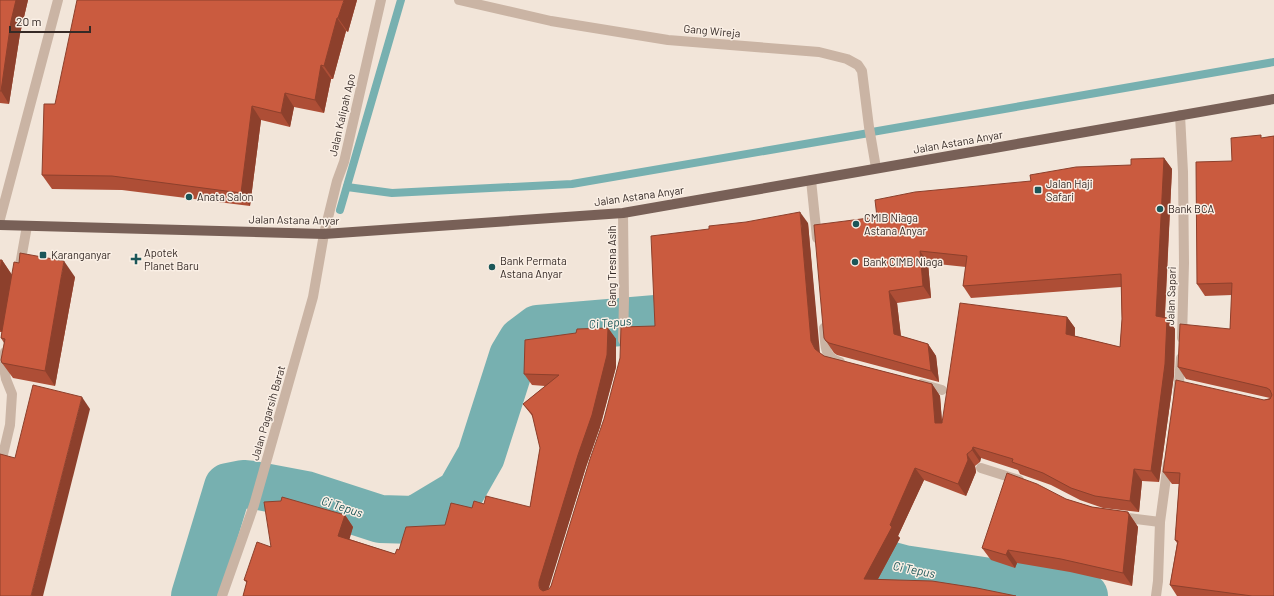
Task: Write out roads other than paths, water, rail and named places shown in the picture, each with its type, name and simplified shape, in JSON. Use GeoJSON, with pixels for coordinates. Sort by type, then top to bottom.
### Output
{"type":"FeatureCollection","features":[{"type":"Feature","properties":{"kind":"main road","name":"Jalan Astana Anyar"},"geometry":{"type":"LineString","coordinates":[[0,225],[324,234],[623,213],[1274,99]]}},
{"type":"Feature","properties":{"kind":"street"},"geometry":{"type":"LineString","coordinates":[[0,219],[58,0]]}},
{"type":"Feature","properties":{"kind":"street","name":"Jalan Kalipah Apo"},"geometry":{"type":"LineString","coordinates":[[324,234],[337,181],[344,162],[381,0]]}},
{"type":"Feature","properties":{"kind":"street","name":"Gang Wireja"},"geometry":{"type":"LineString","coordinates":[[459,0],[551,21],[668,40],[819,52],[847,59],[858,65],[862,71],[876,168]]}},
{"type":"Feature","properties":{"kind":"street","name":"Jalan Sapari"},"geometry":{"type":"LineString","coordinates":[[1176,407],[1183,385],[1183,172],[1180,115]]}},
{"type":"Feature","properties":{"kind":"street"},"geometry":{"type":"LineString","coordinates":[[811,180],[817,245]]}},
{"type":"Feature","properties":{"kind":"street","name":"Gang Tresna Asih"},"geometry":{"type":"LineString","coordinates":[[622,353],[624,300],[623,213]]}},
{"type":"Feature","properties":{"kind":"street"},"geometry":{"type":"LineString","coordinates":[[18,275],[26,226]]}},
{"type":"Feature","properties":{"kind":"street","name":"Jalan Pagarsih Barat"},"geometry":{"type":"LineString","coordinates":[[222,596],[254,505],[313,297],[324,234]]}},
{"type":"Feature","properties":{"kind":"street"},"geometry":{"type":"LineString","coordinates":[[824,321],[826,352],[834,361],[850,365]]}},
{"type":"Feature","properties":{"kind":"street"},"geometry":{"type":"LineString","coordinates":[[0,467],[10,425],[12,394],[6,379],[4,368],[6,345]]}},
{"type":"Feature","properties":{"kind":"street"},"geometry":{"type":"LineString","coordinates":[[911,381],[942,390]]}},
{"type":"Feature","properties":{"kind":"street"},"geometry":{"type":"LineString","coordinates":[[1156,596],[1160,522],[1170,453]]}},
{"type":"Feature","properties":{"kind":"street"},"geometry":{"type":"LineString","coordinates":[[981,468],[1028,483]]}},
{"type":"Feature","properties":{"kind":"street"},"geometry":{"type":"LineString","coordinates":[[1108,515],[1160,522]]}},
{"type":"Feature","properties":{"kind":"waterway"},"geometry":{"type":"LineString","coordinates":[[340,210],[401,0]]}},
{"type":"Feature","properties":{"kind":"waterway"},"geometry":{"type":"LineString","coordinates":[[872,132],[1274,62]]}},
{"type":"Feature","properties":{"kind":"waterway"},"geometry":{"type":"LineString","coordinates":[[347,187],[392,193],[572,184],[869,133]]}},
{"type":"Feature","properties":{"kind":"waterway","name":"Ci Tepus"},"geometry":{"type":"LineString","coordinates":[[195,596],[228,487],[243,484],[253,485],[306,495],[380,519],[415,520],[460,493],[481,456],[513,356],[522,341],[538,329],[656,319],[697,321],[718,324],[719,327]]}},
{"type":"Feature","properties":{"kind":"waterway","name":"Ci Tepus"},"geometry":{"type":"LineString","coordinates":[[835,523],[857,547],[881,563],[903,569],[1084,596]]}},
{"type":"Feature","properties":{"kind":"place","name":"Jalan Haji Safari"},"geometry":{"type":"Point","coordinates":[1038,190]}},
{"type":"Feature","properties":{"kind":"place","name":"Anata Salon"},"geometry":{"type":"Point","coordinates":[189,197]}},
{"type":"Feature","properties":{"kind":"place","name":"Bank BCA"},"geometry":{"type":"Point","coordinates":[1160,209]}},
{"type":"Feature","properties":{"kind":"place","name":"CMIB Niaga Astana Anyar"},"geometry":{"type":"Point","coordinates":[856,224]}},
{"type":"Feature","properties":{"kind":"place","name":"Karanganyar"},"geometry":{"type":"Point","coordinates":[43,255]}},
{"type":"Feature","properties":{"kind":"place","name":"Apotek Planet Baru"},"geometry":{"type":"Point","coordinates":[136,259]}},
{"type":"Feature","properties":{"kind":"place","name":"Bank CIMB Niaga"},"geometry":{"type":"Point","coordinates":[855,262]}},
{"type":"Feature","properties":{"kind":"place","name":"Bank Permata Astana Anyar"},"geometry":{"type":"Point","coordinates":[492,267]}}]}
